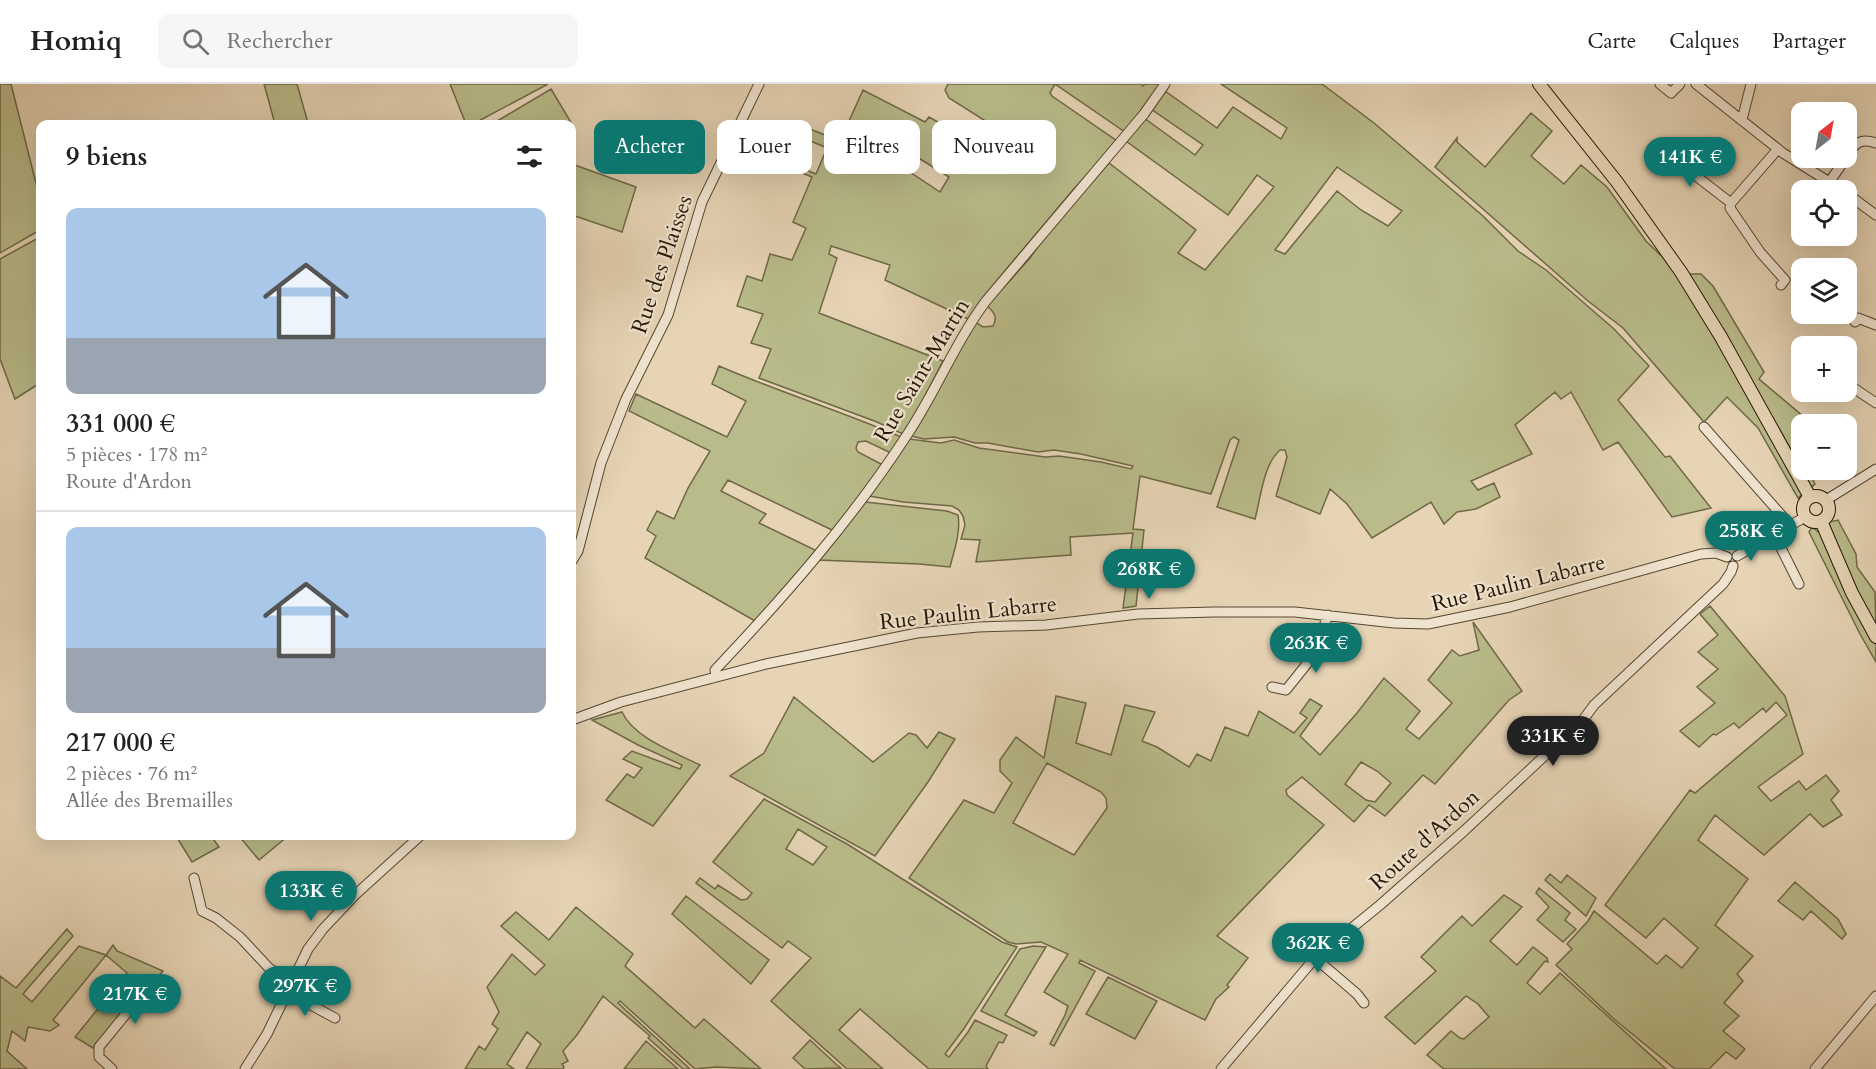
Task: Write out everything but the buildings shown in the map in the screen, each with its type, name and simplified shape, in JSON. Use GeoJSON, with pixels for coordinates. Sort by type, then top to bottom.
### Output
{"type":"FeatureCollection","features":[{"type":"Feature","properties":{"kind":"main road"},"geometry":{"type":"LineString","coordinates":[[1539,84],[1617,182],[1681,272],[1810,497]]}},
{"type":"Feature","properties":{"kind":"main road"},"geometry":{"type":"LineString","coordinates":[[1819,495],[1826,500],[1829,509],[1821,521],[1814,522],[1805,517],[1802,510],[1803,504],[1810,497],[1819,495]]}},
{"type":"Feature","properties":{"kind":"main road"},"geometry":{"type":"LineString","coordinates":[[1821,521],[1852,593],[1876,637]]}},
{"type":"Feature","properties":{"kind":"street","name":"Rue des Plaisses"},"geometry":{"type":"LineString","coordinates":[[576,554],[601,463],[626,399],[668,315],[702,202],[759,84]]}},
{"type":"Feature","properties":{"kind":"street","name":"Rue Saint-Martin"},"geometry":{"type":"LineString","coordinates":[[716,676],[715,670],[805,570],[866,495],[916,422],[975,315],[1144,114],[1165,84]]}},
{"type":"Feature","properties":{"kind":"street"},"geometry":{"type":"LineString","coordinates":[[1660,84],[1671,93],[1680,84]]}},
{"type":"Feature","properties":{"kind":"street"},"geometry":{"type":"LineString","coordinates":[[1696,84],[1778,149],[1828,180]]}},
{"type":"Feature","properties":{"kind":"street"},"geometry":{"type":"LineString","coordinates":[[1742,120],[1751,84]]}},
{"type":"Feature","properties":{"kind":"street"},"geometry":{"type":"LineString","coordinates":[[1857,142],[1864,140],[1876,143]]}},
{"type":"Feature","properties":{"kind":"street"},"geometry":{"type":"LineString","coordinates":[[1778,149],[1731,203],[1730,208],[1760,252],[1785,280],[1781,285]]}},
{"type":"Feature","properties":{"kind":"street"},"geometry":{"type":"LineString","coordinates":[[1665,152],[1731,203]]}},
{"type":"Feature","properties":{"kind":"street"},"geometry":{"type":"LineString","coordinates":[[1857,201],[1876,214]]}},
{"type":"Feature","properties":{"kind":"street"},"geometry":{"type":"LineString","coordinates":[[1857,319],[1876,325]]}},
{"type":"Feature","properties":{"kind":"street"},"geometry":{"type":"LineString","coordinates":[[1857,390],[1876,403]]}},
{"type":"Feature","properties":{"kind":"street"},"geometry":{"type":"LineString","coordinates":[[1704,427],[1791,526]]}},
{"type":"Feature","properties":{"kind":"street"},"geometry":{"type":"LineString","coordinates":[[1826,500],[1876,471]]}},
{"type":"Feature","properties":{"kind":"street"},"geometry":{"type":"LineString","coordinates":[[1732,560],[1805,517]]}},
{"type":"Feature","properties":{"kind":"street"},"geometry":{"type":"LineString","coordinates":[[1775,536],[1799,577]]}},
{"type":"Feature","properties":{"kind":"street","name":"Rue Paulin Labarre"},"geometry":{"type":"LineString","coordinates":[[576,718],[602,707],[716,676],[816,652],[945,629],[1046,624],[1146,613],[1247,612],[1328,615],[1394,623],[1428,624],[1510,607],[1701,554],[1716,553],[1732,560]]}},
{"type":"Feature","properties":{"kind":"street","name":"Route d'Ardon"},"geometry":{"type":"LineString","coordinates":[[1221,1069],[1315,958],[1456,838],[1587,716],[1594,705],[1723,584],[1731,572],[1732,560]]}},
{"type":"Feature","properties":{"kind":"street"},"geometry":{"type":"LineString","coordinates":[[1272,687],[1286,690],[1307,664],[1314,655],[1328,615]]}},
{"type":"Feature","properties":{"kind":"street"},"geometry":{"type":"LineString","coordinates":[[245,1069],[275,1020],[308,949],[323,929],[355,895],[416,840]]}},
{"type":"Feature","properties":{"kind":"street"},"geometry":{"type":"LineString","coordinates":[[194,878],[202,911],[216,918],[240,937],[289,988],[335,1018]]}},
{"type":"Feature","properties":{"kind":"street"},"geometry":{"type":"LineString","coordinates":[[1315,958],[1357,994],[1364,1003]]}},
{"type":"Feature","properties":{"kind":"street"},"geometry":{"type":"LineString","coordinates":[[112,1069],[99,1057],[99,1047],[130,1009],[146,999],[157,985]]}},
{"type":"Feature","properties":{"kind":"street"},"geometry":{"type":"LineString","coordinates":[[1815,1069],[1876,996]]}},
{"type":"Feature","properties":{"kind":"street"},"geometry":{"type":"LineString","coordinates":[[239,1069],[256,1050]]}},
{"type":"Feature","properties":{"kind":"green space"},"geometry":{"type":"Polygon","coordinates":[[[0,84],[11,84],[36,183],[36,232],[0,253],[0,84]]]}},
{"type":"Feature","properties":{"kind":"green space"},"geometry":{"type":"Polygon","coordinates":[[[264,84],[297,84],[307,120],[274,120],[264,84]]]}},
{"type":"Feature","properties":{"kind":"green space"},"geometry":{"type":"Polygon","coordinates":[[[450,84],[548,84],[480,120],[464,120],[450,84]]]}},
{"type":"Feature","properties":{"kind":"green space"},"geometry":{"type":"Polygon","coordinates":[[[948,84],[1055,84],[1050,93],[1052,96],[1117,141],[984,296],[968,319],[885,280],[890,265],[831,246],[829,254],[837,258],[819,313],[943,361],[905,435],[877,422],[759,378],[771,349],[751,343],[763,314],[737,306],[747,276],[762,281],[770,254],[792,260],[806,228],[793,222],[812,177],[805,174],[816,174],[824,155],[824,174],[913,174],[940,192],[949,177],[944,174],[1056,174],[1056,120],[984,120],[949,98],[945,90],[948,84]]]}},
{"type":"Feature","properties":{"kind":"green space"},"geometry":{"type":"Polygon","coordinates":[[[1055,84],[1141,84],[1143,86],[1161,84],[1125,132],[1055,84]]]}},
{"type":"Feature","properties":{"kind":"green space"},"geometry":{"type":"Polygon","coordinates":[[[1221,84],[1322,84],[1374,123],[1483,216],[1518,251],[1546,270],[1614,329],[1649,366],[1618,400],[1665,457],[1670,456],[1711,508],[1672,517],[1618,442],[1603,450],[1571,392],[1561,399],[1555,392],[1515,425],[1532,454],[1471,481],[1478,490],[1494,483],[1500,497],[1476,509],[1457,512],[1444,524],[1431,502],[1372,538],[1347,504],[1330,489],[1320,514],[1276,496],[1287,457],[1285,450],[1280,450],[1274,456],[1266,473],[1255,519],[1217,507],[1239,440],[1234,437],[1230,440],[1211,494],[1140,476],[1133,529],[1144,530],[1136,606],[1123,608],[1133,533],[1070,537],[1071,555],[976,562],[980,540],[961,539],[965,525],[959,510],[952,506],[903,502],[869,496],[909,439],[941,443],[954,440],[979,448],[1045,457],[1059,456],[1131,469],[1133,466],[1081,454],[1054,450],[1038,452],[988,443],[975,443],[954,437],[924,439],[911,436],[975,322],[983,327],[993,326],[994,315],[987,306],[1109,163],[1196,230],[1178,253],[1205,270],[1274,187],[1257,175],[1228,215],[1126,141],[1144,118],[1195,155],[1203,145],[1151,109],[1165,91],[1217,128],[1233,107],[1281,139],[1287,128],[1221,84]],[[1337,167],[1275,250],[1285,254],[1337,191],[1361,210],[1388,226],[1402,211],[1337,167]]]}},
{"type":"Feature","properties":{"kind":"green space"},"geometry":{"type":"Polygon","coordinates":[[[551,89],[570,120],[499,120],[551,89]]]}},
{"type":"Feature","properties":{"kind":"green space"},"geometry":{"type":"Polygon","coordinates":[[[863,90],[925,122],[929,117],[934,120],[932,120],[932,166],[920,159],[920,120],[849,120],[863,90]]]}},
{"type":"Feature","properties":{"kind":"green space"},"geometry":{"type":"Polygon","coordinates":[[[1531,113],[1552,131],[1531,156],[1564,184],[1581,165],[1607,187],[1646,241],[1680,274],[1701,274],[1713,286],[1764,372],[1759,379],[1800,414],[1791,414],[1791,480],[1813,480],[1815,484],[1798,498],[1758,428],[1727,397],[1704,422],[1623,328],[1588,301],[1435,167],[1457,138],[1457,142],[1485,167],[1531,113]]]}},
{"type":"Feature","properties":{"kind":"green space"},"geometry":{"type":"Polygon","coordinates":[[[812,130],[824,135],[824,147],[812,142],[812,130]]]}},
{"type":"Feature","properties":{"kind":"green space"},"geometry":{"type":"Polygon","coordinates":[[[576,165],[594,172],[594,174],[636,187],[622,232],[576,216],[576,165]]]}},
{"type":"Feature","properties":{"kind":"green space"},"geometry":{"type":"Polygon","coordinates":[[[36,239],[36,386],[15,399],[0,359],[0,259],[36,239]]]}},
{"type":"Feature","properties":{"kind":"green space"},"geometry":{"type":"Polygon","coordinates":[[[719,366],[901,437],[891,453],[866,441],[858,442],[856,448],[858,452],[883,465],[834,531],[728,480],[721,491],[766,514],[759,523],[817,551],[755,621],[645,558],[656,536],[647,530],[657,511],[674,519],[688,488],[710,451],[629,411],[636,394],[727,437],[746,401],[712,384],[719,366]]]}},
{"type":"Feature","properties":{"kind":"green space"},"geometry":{"type":"Polygon","coordinates":[[[865,502],[947,511],[958,515],[958,535],[950,567],[818,560],[865,502]]]}},
{"type":"Feature","properties":{"kind":"green space"},"geometry":{"type":"Polygon","coordinates":[[[1838,520],[1856,554],[1857,567],[1875,592],[1876,631],[1828,528],[1829,522],[1838,520]]]}},
{"type":"Feature","properties":{"kind":"green space"},"geometry":{"type":"Polygon","coordinates":[[[1812,527],[1821,534],[1876,644],[1876,662],[1809,532],[1812,527]]]}},
{"type":"Feature","properties":{"kind":"green space"},"geometry":{"type":"Polygon","coordinates":[[[1710,606],[1785,696],[1803,754],[1758,787],[1771,801],[1799,781],[1806,790],[1826,775],[1839,791],[1831,800],[1842,815],[1823,827],[1810,814],[1764,855],[1715,815],[1698,840],[1748,879],[1715,925],[1753,956],[1737,974],[1743,981],[1724,1003],[1739,1016],[1723,1031],[1745,1049],[1736,1059],[1726,1052],[1709,1069],[1675,1069],[1615,1020],[1556,965],[1572,949],[1567,944],[1594,911],[1657,964],[1666,955],[1682,968],[1698,948],[1664,918],[1646,938],[1605,905],[1690,790],[1695,793],[1787,715],[1776,702],[1766,712],[1763,708],[1739,728],[1734,723],[1716,735],[1713,734],[1699,747],[1680,731],[1715,703],[1697,687],[1718,669],[1698,652],[1718,635],[1700,614],[1710,606]]]}},
{"type":"Feature","properties":{"kind":"green space"},"geometry":{"type":"Polygon","coordinates":[[[1473,622],[1522,691],[1509,700],[1435,784],[1423,775],[1385,816],[1369,805],[1354,822],[1302,777],[1286,790],[1287,795],[1324,825],[1217,936],[1248,958],[1227,985],[1229,987],[1216,999],[1205,1020],[1080,960],[1079,963],[1095,971],[1054,1046],[1050,1044],[1068,1006],[1044,992],[1068,954],[1041,942],[1016,944],[1008,942],[909,878],[964,800],[994,813],[1012,783],[1000,771],[1000,760],[1016,737],[1044,758],[1056,696],[1086,703],[1076,743],[1111,755],[1125,705],[1155,712],[1142,741],[1157,747],[1189,767],[1197,754],[1211,761],[1225,727],[1248,736],[1259,711],[1294,733],[1307,718],[1300,713],[1310,699],[1322,706],[1300,736],[1320,755],[1384,678],[1420,711],[1406,729],[1419,739],[1452,703],[1428,680],[1452,650],[1460,656],[1479,650],[1473,622]],[[1361,762],[1345,784],[1366,800],[1375,802],[1391,783],[1377,771],[1361,762]],[[1047,763],[1013,823],[1074,855],[1107,808],[1106,798],[1101,792],[1047,763]]]}},
{"type":"Feature","properties":{"kind":"green space"},"geometry":{"type":"Polygon","coordinates":[[[794,697],[873,762],[909,733],[916,735],[927,748],[939,732],[955,739],[928,782],[875,856],[730,776],[764,753],[794,697]]]}},
{"type":"Feature","properties":{"kind":"green space"},"geometry":{"type":"Polygon","coordinates":[[[622,712],[645,737],[700,765],[653,826],[606,800],[627,774],[634,778],[642,768],[623,759],[632,751],[680,769],[682,765],[592,720],[622,712]]]}},
{"type":"Feature","properties":{"kind":"green space"},"geometry":{"type":"Polygon","coordinates":[[[764,799],[847,844],[1002,942],[1017,947],[945,1054],[949,1057],[975,1020],[1007,1035],[1003,1043],[999,1042],[986,1066],[988,1069],[929,1069],[860,1009],[839,1030],[883,1069],[847,1069],[771,1001],[811,958],[788,941],[782,948],[696,883],[700,878],[715,889],[718,885],[741,900],[747,899],[752,893],[713,862],[764,799]],[[798,829],[786,849],[813,865],[827,847],[798,829]]]}},
{"type":"Feature","properties":{"kind":"green space"},"geometry":{"type":"Polygon","coordinates":[[[178,840],[214,840],[219,847],[192,862],[178,840]]]}},
{"type":"Feature","properties":{"kind":"green space"},"geometry":{"type":"Polygon","coordinates":[[[242,840],[283,840],[259,860],[242,840]]]}},
{"type":"Feature","properties":{"kind":"green space"},"geometry":{"type":"Polygon","coordinates":[[[1550,874],[1561,883],[1567,875],[1596,898],[1586,916],[1545,880],[1550,874]]]}},
{"type":"Feature","properties":{"kind":"green space"},"geometry":{"type":"Polygon","coordinates":[[[1795,882],[1838,919],[1846,934],[1842,939],[1811,911],[1803,920],[1778,901],[1795,882]]]}},
{"type":"Feature","properties":{"kind":"green space"},"geometry":{"type":"Polygon","coordinates":[[[1539,888],[1570,913],[1565,920],[1576,929],[1563,942],[1537,920],[1549,907],[1536,893],[1539,888]]]}},
{"type":"Feature","properties":{"kind":"green space"},"geometry":{"type":"Polygon","coordinates":[[[1504,895],[1522,907],[1490,941],[1517,965],[1533,947],[1547,958],[1548,962],[1545,961],[1527,983],[1540,994],[1560,973],[1666,1069],[1444,1069],[1427,1055],[1451,1031],[1464,1039],[1489,1017],[1478,1004],[1466,996],[1415,1044],[1385,1017],[1436,971],[1421,957],[1462,916],[1472,926],[1504,895]]]}},
{"type":"Feature","properties":{"kind":"green space"},"geometry":{"type":"Polygon","coordinates":[[[686,896],[769,960],[751,984],[672,914],[686,896]]]}},
{"type":"Feature","properties":{"kind":"green space"},"geometry":{"type":"Polygon","coordinates":[[[576,907],[633,954],[625,966],[695,1028],[704,1019],[761,1069],[716,1067],[695,1069],[620,1001],[618,1003],[690,1069],[683,1069],[648,1038],[650,1036],[603,996],[577,1035],[563,1051],[568,1061],[562,1064],[563,1069],[526,1069],[541,1044],[527,1032],[507,1064],[514,1069],[465,1069],[479,1046],[485,1050],[498,1029],[492,1024],[499,1012],[487,987],[512,954],[535,975],[545,965],[501,926],[516,912],[549,940],[576,907]]]}},
{"type":"Feature","properties":{"kind":"green space"},"geometry":{"type":"Polygon","coordinates":[[[67,929],[73,936],[23,994],[32,1002],[79,946],[106,955],[53,1020],[59,1025],[50,1031],[28,1027],[25,1041],[12,1031],[7,1051],[27,1069],[0,1069],[0,976],[16,988],[67,929]]]}},
{"type":"Feature","properties":{"kind":"green space"},"geometry":{"type":"Polygon","coordinates":[[[113,945],[117,951],[163,971],[93,1048],[75,1037],[127,973],[106,955],[113,945]]]}},
{"type":"Feature","properties":{"kind":"green space"},"geometry":{"type":"Polygon","coordinates":[[[1033,946],[1046,947],[1005,1015],[1037,1032],[1034,1036],[981,1011],[1020,949],[1033,946]]]}},
{"type":"Feature","properties":{"kind":"green space"},"geometry":{"type":"Polygon","coordinates":[[[1108,977],[1157,1001],[1135,1039],[1086,1014],[1108,977]]]}},
{"type":"Feature","properties":{"kind":"green space"},"geometry":{"type":"Polygon","coordinates":[[[810,1040],[841,1068],[805,1069],[793,1058],[810,1040]]]}},
{"type":"Feature","properties":{"kind":"green space"},"geometry":{"type":"Polygon","coordinates":[[[646,1041],[678,1069],[624,1069],[646,1041]]]}}]}
